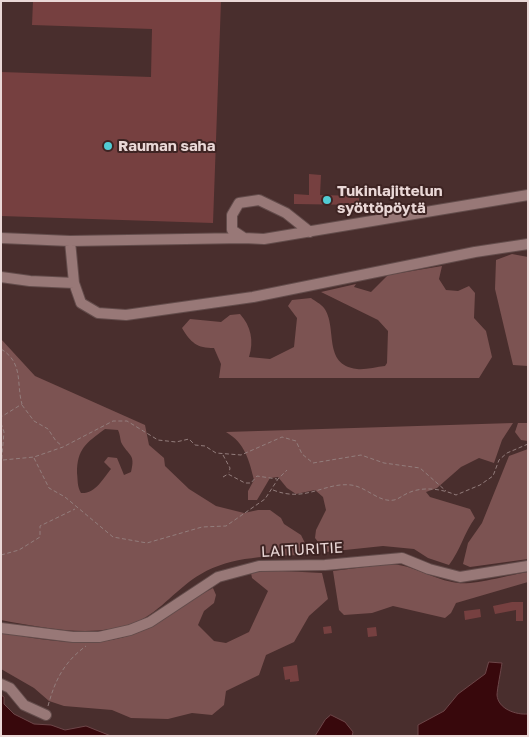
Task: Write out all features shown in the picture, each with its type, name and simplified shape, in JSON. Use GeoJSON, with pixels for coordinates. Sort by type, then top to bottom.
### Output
{"type":"FeatureCollection","features":[{"type":"Feature","properties":{"kind":"street"},"geometry":{"type":"LineString","coordinates":[[1,238],[70,241],[264,239],[528,195]]}},
{"type":"Feature","properties":{"kind":"street"},"geometry":{"type":"LineString","coordinates":[[244,238],[232,230],[232,215],[239,203],[259,200],[286,214],[310,232]]}},
{"type":"Feature","properties":{"kind":"street"},"geometry":{"type":"LineString","coordinates":[[70,241],[74,282],[81,303],[98,313],[126,315],[253,298],[475,252],[528,244]]}},
{"type":"Feature","properties":{"kind":"street"},"geometry":{"type":"LineString","coordinates":[[1,277],[30,281],[74,282]]}},
{"type":"Feature","properties":{"kind":"street","name":"LAITURITIE"},"geometry":{"type":"LineString","coordinates":[[1,628],[49,635],[99,637],[130,630],[150,622],[218,577],[259,566],[325,565],[402,558],[429,569],[460,577],[528,566]]}},
{"type":"Feature","properties":{"kind":"street"},"geometry":{"type":"LineString","coordinates":[[1,684],[10,688],[24,705],[46,714]]}},
{"type":"Feature","properties":{"kind":"path"},"geometry":{"type":"LineString","coordinates":[[1,349],[11,359],[19,373],[18,392],[22,404],[34,421],[48,429],[56,441],[63,447]]}},
{"type":"Feature","properties":{"kind":"path"},"geometry":{"type":"LineString","coordinates":[[1,418],[22,404]]}},
{"type":"Feature","properties":{"kind":"path"},"geometry":{"type":"LineString","coordinates":[[3,460],[34,457],[63,447],[113,421],[127,421],[158,440],[176,442],[189,439],[195,445],[205,446],[216,453],[222,454],[241,455],[282,438],[296,440],[302,454],[313,463],[362,455],[384,463],[420,468],[446,491]]}},
{"type":"Feature","properties":{"kind":"path"},"geometry":{"type":"LineString","coordinates":[[1,423],[4,432],[1,468]]}},
{"type":"Feature","properties":{"kind":"path"},"geometry":{"type":"LineString","coordinates":[[272,489],[283,494],[308,494],[351,485],[371,492],[382,499],[394,500],[410,492],[428,489],[446,491],[456,495],[480,485],[493,476],[499,460],[507,452],[528,444]]}},
{"type":"Feature","properties":{"kind":"path"},"geometry":{"type":"LineString","coordinates":[[222,454],[230,468],[228,474],[223,477]]}},
{"type":"Feature","properties":{"kind":"path"},"geometry":{"type":"LineString","coordinates":[[34,457],[49,488],[65,497],[76,509],[113,537],[147,543],[202,527],[226,526],[265,499],[278,479],[287,470]]}},
{"type":"Feature","properties":{"kind":"path"},"geometry":{"type":"LineString","coordinates":[[228,474],[245,483],[251,483],[257,476],[278,479]]}},
{"type":"Feature","properties":{"kind":"path"},"geometry":{"type":"LineString","coordinates":[[1,555],[18,550],[40,537],[40,526],[76,509]]}},
{"type":"Feature","properties":{"kind":"path"},"geometry":{"type":"LineString","coordinates":[[46,714],[54,682],[71,657],[99,637]]}},
{"type":"Feature","properties":{"kind":"shaded area"},"geometry":{"type":"Polygon","coordinates":[[[512,254],[528,257],[528,366],[513,365],[495,289],[496,260],[512,254]]]}},
{"type":"Feature","properties":{"kind":"shaded area"},"geometry":{"type":"Polygon","coordinates":[[[442,266],[439,279],[446,290],[458,291],[469,286],[475,293],[474,318],[486,331],[492,357],[479,378],[219,378],[221,364],[214,348],[195,344],[182,328],[190,319],[221,322],[230,315],[240,314],[249,329],[251,345],[249,357],[270,359],[294,347],[297,318],[288,306],[292,300],[311,298],[324,308],[328,316],[335,353],[339,360],[346,366],[357,369],[385,366],[387,363],[388,331],[378,320],[321,292],[356,284],[354,287],[371,292],[388,275],[442,266]]]}},
{"type":"Feature","properties":{"kind":"shaded area"},"geometry":{"type":"Polygon","coordinates":[[[1,339],[35,376],[145,425],[149,445],[164,458],[165,466],[189,489],[216,506],[244,513],[270,510],[281,518],[284,524],[301,535],[306,545],[305,555],[252,558],[238,560],[213,568],[193,579],[146,617],[121,627],[87,631],[69,630],[1,620],[1,339]],[[105,429],[93,438],[81,452],[77,473],[78,486],[81,493],[86,493],[95,488],[111,469],[104,462],[108,457],[117,458],[124,475],[131,472],[133,461],[121,442],[118,430],[105,429]]]}},
{"type":"Feature","properties":{"kind":"shaded area"},"geometry":{"type":"Polygon","coordinates":[[[513,423],[502,440],[494,463],[479,458],[461,467],[437,488],[426,492],[430,497],[470,509],[475,518],[449,565],[428,558],[414,549],[383,546],[326,552],[315,538],[316,530],[326,510],[323,497],[315,490],[296,494],[287,488],[278,477],[270,478],[257,500],[248,500],[248,491],[254,480],[250,466],[238,441],[226,432],[513,423]]]}},
{"type":"Feature","properties":{"kind":"shaded area"},"geometry":{"type":"Polygon","coordinates":[[[518,423],[528,423],[528,441],[521,440],[515,432],[518,423]]]}},
{"type":"Feature","properties":{"kind":"shaded area"},"geometry":{"type":"Polygon","coordinates":[[[528,449],[528,559],[470,567],[463,564],[468,543],[482,523],[509,456],[528,449]]]}},
{"type":"Feature","properties":{"kind":"shaded area"},"geometry":{"type":"Polygon","coordinates":[[[388,564],[415,569],[440,579],[458,583],[483,581],[528,572],[528,582],[456,603],[451,613],[445,618],[393,606],[372,613],[344,615],[339,610],[333,571],[388,564]]]}},
{"type":"Feature","properties":{"kind":"shaded area"},"geometry":{"type":"Polygon","coordinates":[[[263,570],[322,573],[328,599],[309,616],[294,642],[266,655],[259,675],[226,691],[224,705],[212,715],[192,713],[168,719],[131,718],[112,710],[64,706],[49,701],[34,688],[1,669],[1,632],[55,641],[93,642],[111,640],[128,636],[144,629],[213,588],[216,595],[214,603],[204,611],[198,625],[214,641],[226,643],[249,632],[268,591],[252,578],[251,573],[263,570]]]}},
{"type":"Feature","properties":{"kind":"shaded area"},"geometry":{"type":"Polygon","coordinates":[[[489,662],[502,663],[497,692],[498,700],[508,710],[528,714],[528,736],[418,736],[418,725],[444,711],[458,694],[485,674],[489,662]]]}},
{"type":"Feature","properties":{"kind":"shaded area"},"geometry":{"type":"Polygon","coordinates":[[[1,695],[4,697],[4,704],[14,714],[34,724],[51,725],[65,730],[86,726],[111,736],[1,736],[1,695]]]}},
{"type":"Feature","properties":{"kind":"shaded area"},"geometry":{"type":"Polygon","coordinates":[[[331,715],[345,722],[353,732],[352,736],[315,736],[325,720],[331,715]]]}},
{"type":"Feature","properties":{"kind":"building","name":"Rauman saha"},"geometry":{"type":"Polygon","coordinates":[[[33,1],[221,1],[213,223],[1,216],[1,72],[151,77],[152,29],[32,25],[33,1]]]}},
{"type":"Feature","properties":{"kind":"building","name":"Tukinlajittelun syöttöpöytä"},"geometry":{"type":"Polygon","coordinates":[[[309,174],[321,175],[320,195],[359,196],[359,205],[294,204],[294,194],[309,195],[309,174]]]}},
{"type":"Feature","properties":{"kind":"building"},"geometry":{"type":"Polygon","coordinates":[[[523,602],[523,621],[516,621],[516,610],[495,614],[493,606],[523,602]]]}},
{"type":"Feature","properties":{"kind":"building"},"geometry":{"type":"Polygon","coordinates":[[[480,609],[481,617],[465,620],[464,611],[480,609]]]}},
{"type":"Feature","properties":{"kind":"building"},"geometry":{"type":"Polygon","coordinates":[[[331,626],[332,633],[324,634],[323,627],[331,626]]]}},
{"type":"Feature","properties":{"kind":"building"},"geometry":{"type":"Polygon","coordinates":[[[376,627],[377,636],[368,637],[367,628],[376,627]]]}},
{"type":"Feature","properties":{"kind":"building"},"geometry":{"type":"Polygon","coordinates":[[[297,665],[299,681],[290,682],[290,679],[285,680],[283,667],[297,665]]]}},
{"type":"Feature","properties":{"kind":"place","name":"Rauman saha"},"geometry":{"type":"Point","coordinates":[108,146]}},
{"type":"Feature","properties":{"kind":"place","name":"Tukinlajittelun syöttöpöytä"},"geometry":{"type":"Point","coordinates":[327,200]}}]}
